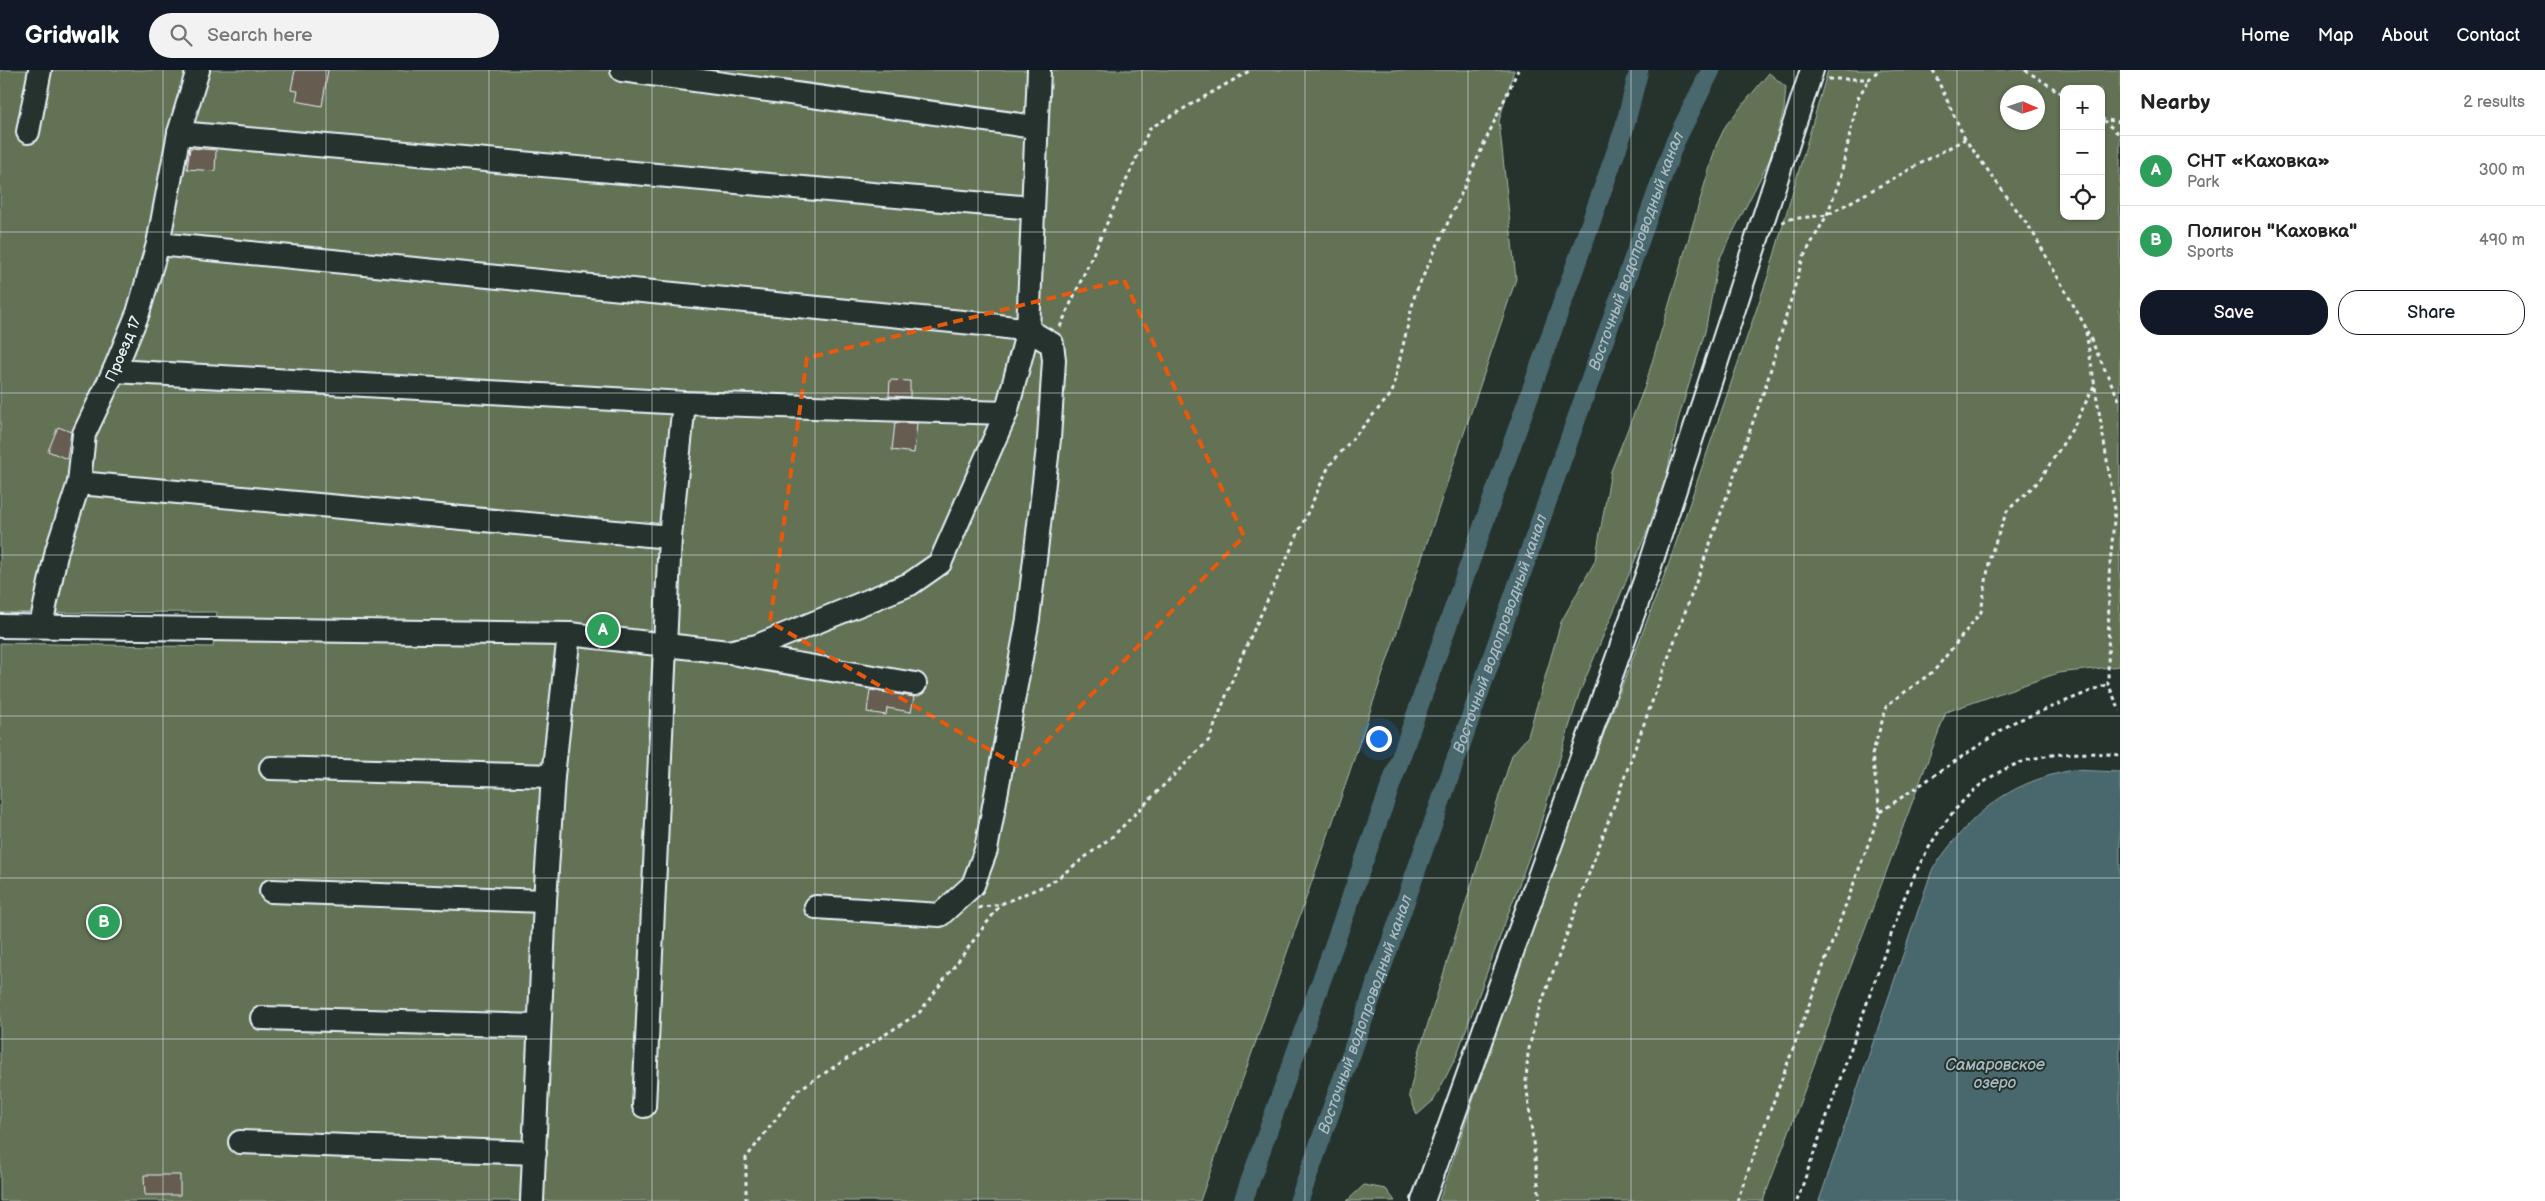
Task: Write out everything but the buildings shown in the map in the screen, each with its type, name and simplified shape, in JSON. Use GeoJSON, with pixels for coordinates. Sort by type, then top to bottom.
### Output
{"type":"FeatureCollection","features":[{"type":"Feature","properties":{"kind":"street"},"geometry":{"type":"LineString","coordinates":[[28,132],[40,70]]}},
{"type":"Feature","properties":{"kind":"street","name":"Проезд 17"},"geometry":{"type":"LineString","coordinates":[[41,625],[56,550],[79,483],[84,434],[114,371],[138,312],[158,244],[179,133],[198,70]]}},
{"type":"Feature","properties":{"kind":"street"},"geometry":{"type":"LineString","coordinates":[[622,70],[1035,127]]}},
{"type":"Feature","properties":{"kind":"street"},"geometry":{"type":"LineString","coordinates":[[728,652],[757,646],[910,584],[940,563],[1006,413],[1028,330],[1035,127],[1039,70]]}},
{"type":"Feature","properties":{"kind":"street"},"geometry":{"type":"LineString","coordinates":[[1423,1201],[1647,575],[1811,74]]}},
{"type":"Feature","properties":{"kind":"street"},"geometry":{"type":"LineString","coordinates":[[179,133],[1032,208]]}},
{"type":"Feature","properties":{"kind":"street"},"geometry":{"type":"LineString","coordinates":[[158,244],[983,324],[1028,330],[1052,344],[1054,360],[1049,439],[1028,619],[986,850],[973,885],[940,915],[816,907]]}},
{"type":"Feature","properties":{"kind":"street"},"geometry":{"type":"LineString","coordinates":[[114,371],[684,403],[1006,413]]}},
{"type":"Feature","properties":{"kind":"street"},"geometry":{"type":"LineString","coordinates":[[644,1106],[670,537],[684,403]]}},
{"type":"Feature","properties":{"kind":"street"},"geometry":{"type":"LineString","coordinates":[[79,483],[670,537]]}},
{"type":"Feature","properties":{"kind":"street"},"geometry":{"type":"LineString","coordinates":[[0,626],[41,625],[569,634],[728,652],[916,684]]}},
{"type":"Feature","properties":{"kind":"street"},"geometry":{"type":"LineString","coordinates":[[532,1201],[545,901],[553,776],[569,634]]}},
{"type":"Feature","properties":{"kind":"street"},"geometry":{"type":"LineString","coordinates":[[271,768],[553,776]]}},
{"type":"Feature","properties":{"kind":"street"},"geometry":{"type":"LineString","coordinates":[[271,891],[545,901]]}},
{"type":"Feature","properties":{"kind":"street"},"geometry":{"type":"LineString","coordinates":[[262,1018],[539,1026]]}},
{"type":"Feature","properties":{"kind":"street"},"geometry":{"type":"LineString","coordinates":[[240,1142],[535,1153]]}},
{"type":"Feature","properties":{"kind":"path"},"geometry":{"type":"LineString","coordinates":[[1052,344],[1150,128],[1251,70]]}},
{"type":"Feature","properties":{"kind":"path"},"geometry":{"type":"LineString","coordinates":[[975,909],[1001,904],[1052,883],[1113,836],[1209,740],[1240,660],[1329,466],[1392,393],[1415,294],[1518,70]]}},
{"type":"Feature","properties":{"kind":"path"},"geometry":{"type":"LineString","coordinates":[[1540,1201],[1526,1080],[1528,1053],[1536,1018],[1767,382],[1803,258],[1827,215],[1840,179],[1858,98],[1869,79],[1879,70]]}},
{"type":"Feature","properties":{"kind":"path"},"geometry":{"type":"LineString","coordinates":[[1933,70],[1965,139],[2032,231],[2085,326],[2120,402]]}},
{"type":"Feature","properties":{"kind":"path"},"geometry":{"type":"LineString","coordinates":[[2025,70],[2060,92]]}},
{"type":"Feature","properties":{"kind":"path"},"geometry":{"type":"LineString","coordinates":[[1811,74],[1869,79]]}},
{"type":"Feature","properties":{"kind":"path"},"geometry":{"type":"LineString","coordinates":[[2105,120],[2120,122]]}},
{"type":"Feature","properties":{"kind":"path"},"geometry":{"type":"LineString","coordinates":[[2105,122],[2120,135]]}},
{"type":"Feature","properties":{"kind":"path"},"geometry":{"type":"LineString","coordinates":[[1759,232],[1790,219],[1827,215],[1965,139]]}},
{"type":"Feature","properties":{"kind":"path"},"geometry":{"type":"LineString","coordinates":[[2085,326],[2115,509],[2109,576],[2108,684],[2120,711]]}},
{"type":"Feature","properties":{"kind":"path"},"geometry":{"type":"LineString","coordinates":[[1737,1201],[1880,812],[1872,755],[1887,705],[1934,671],[1981,612],[1990,556],[2007,511],[2039,481],[2073,428],[2094,386]]}},
{"type":"Feature","properties":{"kind":"path"},"geometry":{"type":"LineString","coordinates":[[1880,812],[2012,723],[2108,684]]}},
{"type":"Feature","properties":{"kind":"path"},"geometry":{"type":"LineString","coordinates":[[1797,1201],[1902,901],[1915,871],[1946,821],[1977,789],[2014,765],[2076,753],[2120,755]]}},
{"type":"Feature","properties":{"kind":"path"},"geometry":{"type":"LineString","coordinates":[[746,1201],[746,1158],[798,1090],[919,1013],[1001,904]]}},
{"type":"Feature","properties":{"kind":"highlighted area"},"geometry":{"type":"Polygon","coordinates":[[[1124,280],[1244,536],[1021,768],[770,622],[807,358],[1124,280]]]}},
{"type":"Feature","properties":{"kind":"green space"},"geometry":{"type":"Polygon","coordinates":[[[0,70],[1514,70],[1499,121],[1516,279],[1332,824],[1200,1201],[0,1201],[0,643],[213,647],[217,612],[0,613],[0,70]]]}},
{"type":"Feature","properties":{"kind":"green space"},"geometry":{"type":"Polygon","coordinates":[[[1828,70],[2120,70],[2120,666],[2058,673],[1946,712],[1763,1201],[1439,1201],[1549,878],[1669,563],[1769,273],[1828,70]]]}},
{"type":"Feature","properties":{"kind":"green space"},"geometry":{"type":"Polygon","coordinates":[[[1769,73],[1786,87],[1784,110],[1770,159],[1718,262],[1705,332],[1678,420],[1663,493],[1579,694],[1537,835],[1456,1057],[1434,1100],[1417,1115],[1409,1095],[1419,1052],[1512,755],[1528,736],[1561,622],[1595,561],[1611,471],[1645,386],[1716,146],[1726,125],[1769,73]]]}},
{"type":"Feature","properties":{"kind":"green space"},"geometry":{"type":"Polygon","coordinates":[[[1364,1185],[1386,1189],[1395,1201],[1347,1201],[1364,1185]]]}},
{"type":"Feature","properties":{"kind":"water","name":"Самаровское озеро"},"geometry":{"type":"Polygon","coordinates":[[[2072,770],[2120,772],[2120,1201],[1819,1201],[1932,870],[1961,833],[1991,804],[2027,784],[2072,770]]]}},
{"type":"Feature","properties":{"kind":"waterway","name":"Восточный водопроводный канал"},"geometry":{"type":"LineString","coordinates":[[1243,1201],[1624,129],[1639,70]]}},
{"type":"Feature","properties":{"kind":"waterway","name":"Восточный водопроводный канал"},"geometry":{"type":"LineString","coordinates":[[1299,1201],[1674,144],[1711,70]]}},
{"type":"Feature","properties":{"kind":"place","name":"СНТ «Каховка»"},"geometry":{"type":"Point","coordinates":[603,630]}},
{"type":"Feature","properties":{"kind":"place","name":"Полигон \"Каховка\""},"geometry":{"type":"Point","coordinates":[104,922]}}]}
